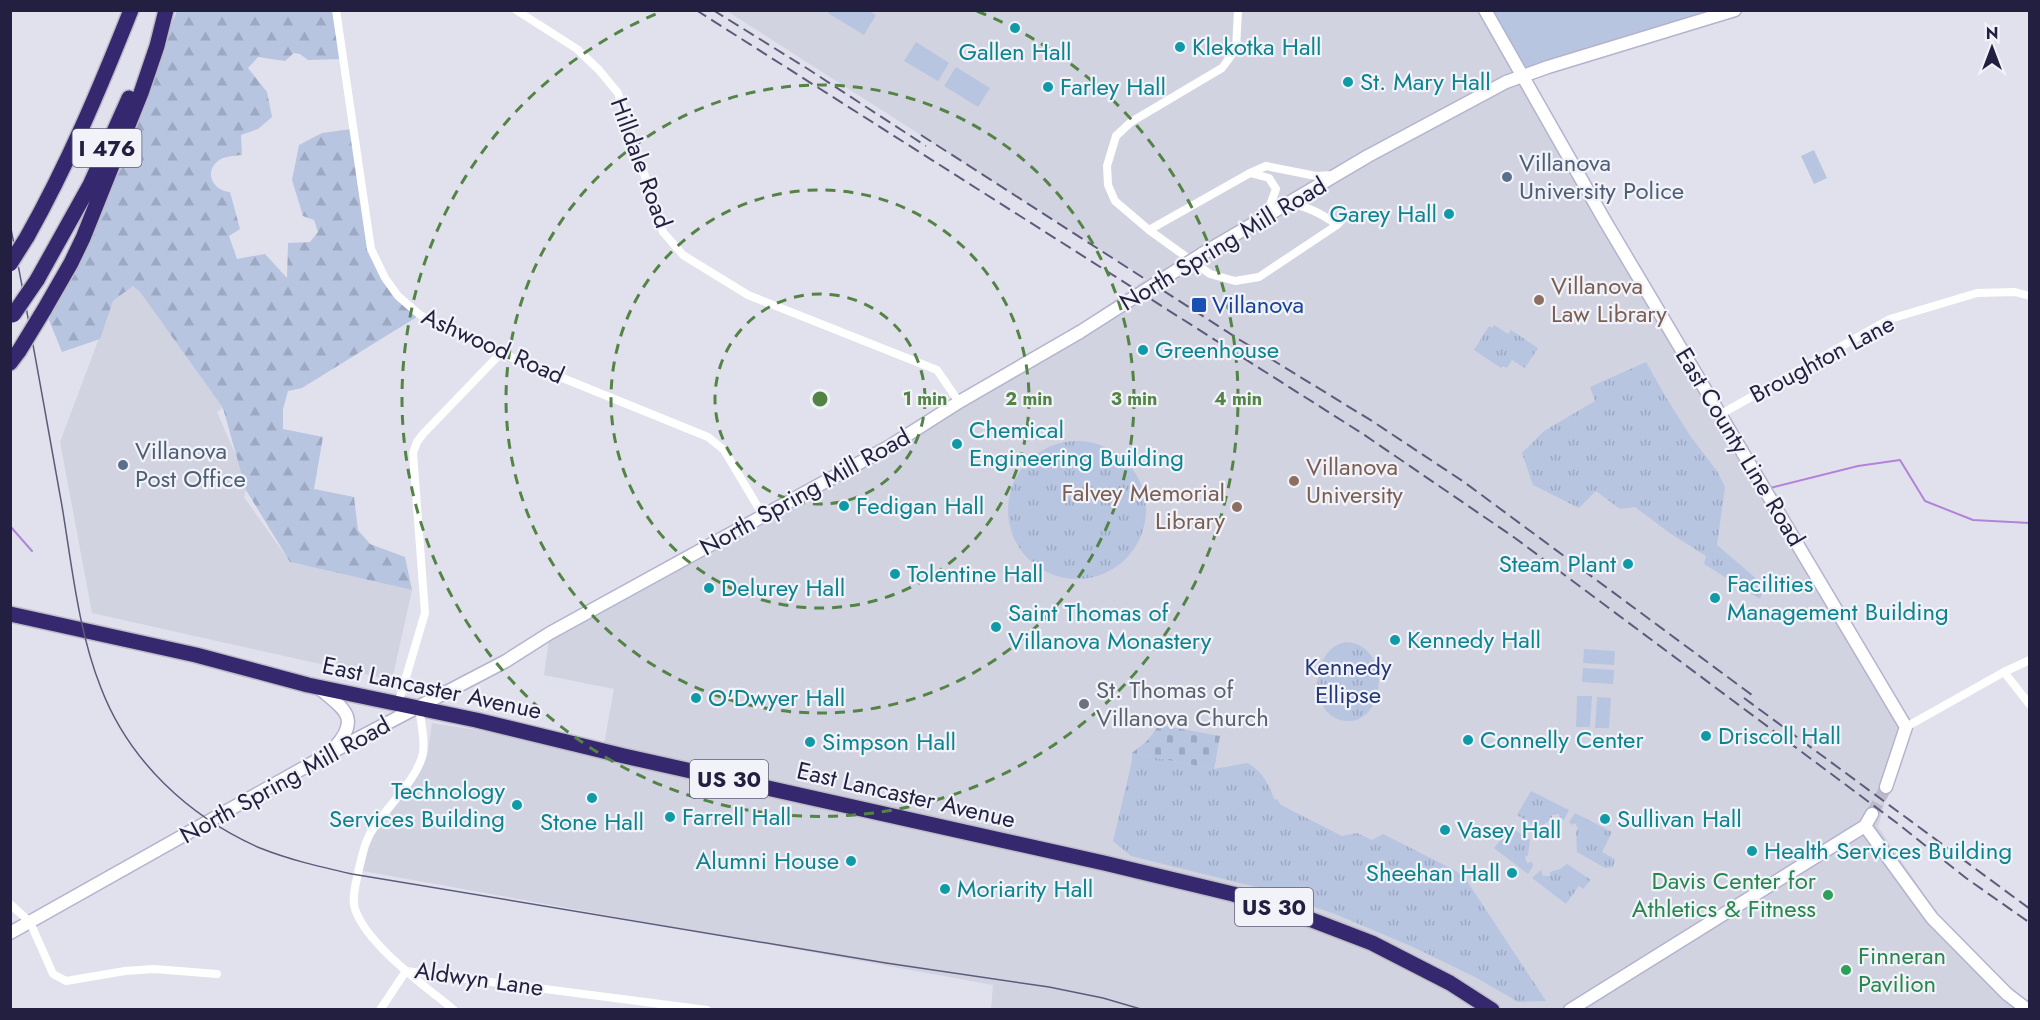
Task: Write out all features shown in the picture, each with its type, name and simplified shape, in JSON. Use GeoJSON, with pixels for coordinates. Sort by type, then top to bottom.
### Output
{"type":"FeatureCollection","features":[{"type":"Feature","properties":{"kind":"highway","name":"I 476"},"geometry":{"type":"LineString","coordinates":[[10,264],[50,196],[72,152],[132,10]]}},
{"type":"Feature","properties":{"kind":"highway","name":"I 476"},"geometry":{"type":"LineString","coordinates":[[12,317],[37,280],[90,185],[165,10]]}},
{"type":"Feature","properties":{"kind":"highway"},"geometry":{"type":"LineString","coordinates":[[15,357],[71,264],[86,230],[141,93],[157,46],[165,10]]}},
{"type":"Feature","properties":{"kind":"highway"},"geometry":{"type":"LineString","coordinates":[[10,607],[29,616]]}},
{"type":"Feature","properties":{"kind":"highway","name":"East Lancaster Avenue"},"geometry":{"type":"LineString","coordinates":[[10,614],[29,616],[196,655],[318,687],[1083,858],[1233,894],[1291,912],[1372,943],[1450,983],[1492,1010]]}},
{"type":"Feature","properties":{"kind":"main road","name":"East County Line Road"},"geometry":{"type":"LineString","coordinates":[[1485,10],[1605,221],[1906,727]]}},
{"type":"Feature","properties":{"kind":"main road","name":"North Spring Mill Road"},"geometry":{"type":"LineString","coordinates":[[10,933],[330,753],[506,661],[550,633],[890,446],[959,402],[1080,332],[1202,254],[1342,171],[1477,97],[1522,76],[1735,10]]}},
{"type":"Feature","properties":{"kind":"main road"},"geometry":{"type":"LineString","coordinates":[[318,687],[341,708],[347,717],[348,731],[330,753]]}},
{"type":"Feature","properties":{"kind":"main road"},"geometry":{"type":"LineString","coordinates":[[1886,787],[1906,727]]}},
{"type":"Feature","properties":{"kind":"main road"},"geometry":{"type":"LineString","coordinates":[[1570,1010],[1865,826],[1872,814]]}},
{"type":"Feature","properties":{"kind":"main road"},"geometry":{"type":"LineString","coordinates":[[1865,826],[1932,918],[2007,994],[2028,1010]]}},
{"type":"Feature","properties":{"kind":"street","name":"Ashwood Road"},"geometry":{"type":"LineString","coordinates":[[336,10],[371,249],[398,296],[420,315],[501,353],[708,437],[724,450],[764,516]]}},
{"type":"Feature","properties":{"kind":"street","name":"Hilldale Road"},"geometry":{"type":"LineString","coordinates":[[516,10],[577,49],[618,93],[663,232],[683,255],[748,295],[937,370],[959,402]]}},
{"type":"Feature","properties":{"kind":"street"},"geometry":{"type":"LineString","coordinates":[[1238,10],[1236,49],[1222,68],[1131,122],[1116,136],[1107,166],[1108,185],[1115,201],[1149,230],[1210,274],[1235,281],[1259,277],[1337,225],[1348,214]]}},
{"type":"Feature","properties":{"kind":"street"},"geometry":{"type":"LineString","coordinates":[[1149,230],[1266,166],[1316,176],[1330,176],[1342,171]]}},
{"type":"Feature","properties":{"kind":"street"},"geometry":{"type":"LineString","coordinates":[[1250,173],[1269,178],[1276,189],[1266,216]]}},
{"type":"Feature","properties":{"kind":"street"},"geometry":{"type":"LineString","coordinates":[[1288,203],[1309,207],[1337,225]]}},
{"type":"Feature","properties":{"kind":"street","name":"Broughton Lane"},"geometry":{"type":"LineString","coordinates":[[1721,414],[1890,319],[1977,293],[2015,291],[2030,296]]}},
{"type":"Feature","properties":{"kind":"street"},"geometry":{"type":"LineString","coordinates":[[398,704],[425,613],[413,453],[423,434],[501,353]]}},
{"type":"Feature","properties":{"kind":"street"},"geometry":{"type":"LineString","coordinates":[[1906,727],[2004,672],[2030,660]]}},
{"type":"Feature","properties":{"kind":"street"},"geometry":{"type":"LineString","coordinates":[[2004,672],[2030,705]]}},
{"type":"Feature","properties":{"kind":"street","name":"Aldwyn Lane"},"geometry":{"type":"LineString","coordinates":[[419,708],[423,740],[421,759],[414,773],[366,840],[354,904],[361,921],[380,947],[406,971],[707,1010]]}},
{"type":"Feature","properties":{"kind":"street"},"geometry":{"type":"LineString","coordinates":[[10,904],[30,922],[53,974],[66,981],[125,971],[154,969],[217,974]]}},
{"type":"Feature","properties":{"kind":"street"},"geometry":{"type":"LineString","coordinates":[[380,1010],[406,971],[454,1010]]}},
{"type":"Feature","properties":{"kind":"shaded area","name":"Villanova University"},"geometry":{"type":"Polygon","coordinates":[[[727,11],[1485,11],[1906,727],[1878,827],[1943,922],[2029,1009],[991,1009],[993,985],[363,871],[373,836],[421,770],[427,756],[432,723],[603,750],[614,689],[544,675],[550,633],[713,543],[1039,352],[1146,279],[727,11]]]}},
{"type":"Feature","properties":{"kind":"shaded area"},"geometry":{"type":"Polygon","coordinates":[[[133,286],[140,292],[223,408],[217,412],[240,465],[246,490],[244,497],[290,562],[412,590],[392,680],[92,613],[60,442],[113,301],[133,286]]]}},
{"type":"Feature","properties":{"kind":"green space"},"geometry":{"type":"Polygon","coordinates":[[[868,10],[876,15],[864,35],[828,13],[829,11],[868,10]]]}},
{"type":"Feature","properties":{"kind":"green space"},"geometry":{"type":"Polygon","coordinates":[[[177,11],[336,11],[342,59],[308,60],[294,53],[285,61],[258,57],[248,68],[267,92],[272,117],[258,129],[241,135],[242,155],[220,159],[211,171],[211,176],[215,185],[230,192],[240,229],[229,236],[237,259],[265,254],[287,278],[288,243],[310,242],[318,232],[314,220],[303,216],[292,180],[299,145],[322,133],[352,129],[371,249],[385,278],[420,315],[302,388],[288,391],[283,409],[283,429],[323,437],[314,489],[354,497],[358,530],[370,544],[405,557],[412,590],[290,562],[246,490],[223,408],[140,292],[133,286],[113,301],[100,339],[62,352],[49,320],[177,11]]]}},
{"type":"Feature","properties":{"kind":"green space"},"geometry":{"type":"Polygon","coordinates":[[[1490,11],[1712,11],[1526,67],[1490,11]]]}},
{"type":"Feature","properties":{"kind":"green space"},"geometry":{"type":"Polygon","coordinates":[[[916,42],[949,63],[938,81],[904,61],[916,42]]]}},
{"type":"Feature","properties":{"kind":"green space"},"geometry":{"type":"Polygon","coordinates":[[[956,67],[990,88],[978,107],[944,86],[956,67]]]}},
{"type":"Feature","properties":{"kind":"green space"},"geometry":{"type":"Polygon","coordinates":[[[1814,150],[1827,178],[1814,184],[1801,156],[1814,150]]]}},
{"type":"Feature","properties":{"kind":"green space"},"geometry":{"type":"Polygon","coordinates":[[[1494,325],[1508,334],[1511,330],[1538,348],[1525,368],[1512,360],[1507,368],[1503,366],[1501,368],[1474,350],[1489,326],[1492,328],[1494,325]]]}},
{"type":"Feature","properties":{"kind":"green space"},"geometry":{"type":"Polygon","coordinates":[[[1646,362],[1691,437],[1717,471],[1725,487],[1717,545],[1765,586],[1760,599],[1704,564],[1706,556],[1635,507],[1620,509],[1596,491],[1579,508],[1533,485],[1522,453],[1544,431],[1595,401],[1590,387],[1646,362]]]}},
{"type":"Feature","properties":{"kind":"green space"},"geometry":{"type":"Polygon","coordinates":[[[1077,441],[1104,446],[1116,452],[1126,461],[1135,471],[1141,483],[1146,510],[1141,537],[1135,549],[1126,559],[1116,568],[1104,574],[1077,579],[1050,574],[1038,568],[1028,559],[1019,549],[1013,537],[1008,510],[1013,483],[1019,471],[1028,461],[1038,452],[1050,446],[1077,441]]]}},
{"type":"Feature","properties":{"kind":"green space","name":"Kennedy Ellipse"},"geometry":{"type":"Polygon","coordinates":[[[1346,642],[1361,646],[1371,656],[1377,669],[1379,683],[1376,698],[1370,710],[1360,719],[1346,721],[1334,717],[1325,708],[1319,697],[1318,683],[1319,669],[1325,657],[1334,647],[1346,642]]]}},
{"type":"Feature","properties":{"kind":"green space"},"geometry":{"type":"Polygon","coordinates":[[[1584,649],[1615,651],[1614,665],[1583,663],[1584,649]]]}},
{"type":"Feature","properties":{"kind":"green space"},"geometry":{"type":"Polygon","coordinates":[[[1583,668],[1614,670],[1613,684],[1582,682],[1583,668]]]}},
{"type":"Feature","properties":{"kind":"green space"},"geometry":{"type":"Polygon","coordinates":[[[1577,696],[1592,696],[1590,727],[1576,727],[1577,696]]]}},
{"type":"Feature","properties":{"kind":"green space"},"geometry":{"type":"Polygon","coordinates":[[[1597,697],[1611,698],[1609,728],[1595,728],[1597,697]]]}},
{"type":"Feature","properties":{"kind":"green space"},"geometry":{"type":"Polygon","coordinates":[[[1159,725],[1220,736],[1214,769],[1132,753],[1148,740],[1159,725]]]}},
{"type":"Feature","properties":{"kind":"green space"},"geometry":{"type":"Polygon","coordinates":[[[1132,753],[1214,769],[1247,763],[1261,774],[1275,800],[1277,799],[1281,805],[1342,836],[1357,833],[1372,840],[1383,834],[1456,871],[1465,878],[1546,1001],[1518,1002],[1475,977],[1413,947],[1335,914],[1256,887],[1131,856],[1113,841],[1132,753]]]}},
{"type":"Feature","properties":{"kind":"green space"},"geometry":{"type":"Polygon","coordinates":[[[1531,791],[1569,810],[1564,820],[1559,814],[1552,815],[1552,819],[1538,828],[1517,815],[1531,791]]]}},
{"type":"Feature","properties":{"kind":"green space"},"geometry":{"type":"Polygon","coordinates":[[[1575,813],[1612,832],[1602,852],[1615,859],[1613,867],[1605,868],[1577,852],[1576,831],[1578,828],[1575,823],[1572,825],[1569,822],[1575,813]]]}},
{"type":"Feature","properties":{"kind":"green space"},"geometry":{"type":"Polygon","coordinates":[[[1509,826],[1530,840],[1528,855],[1525,857],[1527,863],[1532,862],[1533,866],[1528,874],[1494,848],[1508,831],[1506,829],[1509,826]]]}},
{"type":"Feature","properties":{"kind":"green space"},"geometry":{"type":"Polygon","coordinates":[[[1567,864],[1591,880],[1583,889],[1579,886],[1566,904],[1532,878],[1541,870],[1543,876],[1550,876],[1550,872],[1567,864]]]}},
{"type":"Feature","properties":{"kind":"waterway"},"geometry":{"type":"LineString","coordinates":[[1770,488],[1858,466],[1900,460],[1925,501],[1973,520],[2030,523]]}},
{"type":"Feature","properties":{"kind":"waterway"},"geometry":{"type":"LineString","coordinates":[[10,526],[32,551]]}},
{"type":"Feature","properties":{"kind":"tunnel"},"geometry":{"type":"LineString","coordinates":[[1872,814],[1886,787]]}},
{"type":"Feature","properties":{"kind":"tram line"},"geometry":{"type":"LineString","coordinates":[[10,224],[77,598],[93,666],[113,715],[145,763],[164,784],[209,820],[260,848],[306,863],[352,874],[886,963],[1049,987],[1103,998],[1144,1010]]}},
{"type":"Feature","properties":{"kind":"railway"},"geometry":{"type":"LineString","coordinates":[[696,10],[1363,434],[1515,538],[1897,823],[1966,878],[2030,923]]}},
{"type":"Feature","properties":{"kind":"railway"},"geometry":{"type":"LineString","coordinates":[[713,10],[926,146]]}},
{"type":"Feature","properties":{"kind":"railway"},"geometry":{"type":"LineString","coordinates":[[921,135],[1240,340],[1372,421],[1464,482],[1756,698]]}},
{"type":"Feature","properties":{"kind":"railway"},"geometry":{"type":"LineString","coordinates":[[1744,698],[2030,909]]}},
{"type":"Feature","properties":{"kind":"place","name":"Gallen Hall"},"geometry":{"type":"Point","coordinates":[1015,28]}},
{"type":"Feature","properties":{"kind":"place","name":"Klekotka Hall"},"geometry":{"type":"Point","coordinates":[1180,47]}},
{"type":"Feature","properties":{"kind":"place","name":"St. Mary Hall"},"geometry":{"type":"Point","coordinates":[1348,82]}},
{"type":"Feature","properties":{"kind":"place","name":"Farley Hall"},"geometry":{"type":"Point","coordinates":[1048,87]}},
{"type":"Feature","properties":{"kind":"place","name":"Villanova University Police"},"geometry":{"type":"Point","coordinates":[1507,177]}},
{"type":"Feature","properties":{"kind":"place","name":"Garey Hall"},"geometry":{"type":"Point","coordinates":[1449,214]}},
{"type":"Feature","properties":{"kind":"place","name":"Villanova Law Library"},"geometry":{"type":"Point","coordinates":[1539,300]}},
{"type":"Feature","properties":{"kind":"place","name":"Villanova"},"geometry":{"type":"Point","coordinates":[1199,305]}},
{"type":"Feature","properties":{"kind":"place","name":"Greenhouse"},"geometry":{"type":"Point","coordinates":[1143,350]}},
{"type":"Feature","properties":{"kind":"place","name":"Chemical Engineering Building"},"geometry":{"type":"Point","coordinates":[957,444]}},
{"type":"Feature","properties":{"kind":"place","name":"Villanova Post Office"},"geometry":{"type":"Point","coordinates":[123,465]}},
{"type":"Feature","properties":{"kind":"place","name":"Villanova University"},"geometry":{"type":"Point","coordinates":[1294,481]}},
{"type":"Feature","properties":{"kind":"place","name":"Fedigan Hall"},"geometry":{"type":"Point","coordinates":[844,506]}},
{"type":"Feature","properties":{"kind":"place","name":"Falvey Memorial Library"},"geometry":{"type":"Point","coordinates":[1237,507]}},
{"type":"Feature","properties":{"kind":"place","name":"Steam Plant"},"geometry":{"type":"Point","coordinates":[1628,564]}},
{"type":"Feature","properties":{"kind":"place","name":"Tolentine Hall"},"geometry":{"type":"Point","coordinates":[895,574]}},
{"type":"Feature","properties":{"kind":"place","name":"Delurey Hall"},"geometry":{"type":"Point","coordinates":[709,588]}},
{"type":"Feature","properties":{"kind":"place","name":"Facilities Management Building"},"geometry":{"type":"Point","coordinates":[1715,598]}},
{"type":"Feature","properties":{"kind":"place","name":"Saint Thomas of Villanova Monastery"},"geometry":{"type":"Point","coordinates":[996,627]}},
{"type":"Feature","properties":{"kind":"place","name":"Kennedy Hall"},"geometry":{"type":"Point","coordinates":[1395,640]}},
{"type":"Feature","properties":{"kind":"place","name":"O'Dwyer Hall"},"geometry":{"type":"Point","coordinates":[696,698]}},
{"type":"Feature","properties":{"kind":"place","name":"St. Thomas of Villanova Church"},"geometry":{"type":"Point","coordinates":[1084,704]}},
{"type":"Feature","properties":{"kind":"place","name":"Driscoll Hall"},"geometry":{"type":"Point","coordinates":[1706,736]}},
{"type":"Feature","properties":{"kind":"place","name":"Connelly Center"},"geometry":{"type":"Point","coordinates":[1468,740]}},
{"type":"Feature","properties":{"kind":"place","name":"Simpson Hall"},"geometry":{"type":"Point","coordinates":[810,742]}},
{"type":"Feature","properties":{"kind":"place","name":"Stone Hall"},"geometry":{"type":"Point","coordinates":[592,798]}},
{"type":"Feature","properties":{"kind":"place","name":"Technology Services Building"},"geometry":{"type":"Point","coordinates":[517,805]}},
{"type":"Feature","properties":{"kind":"place","name":"Farrell Hall"},"geometry":{"type":"Point","coordinates":[670,817]}},
{"type":"Feature","properties":{"kind":"place","name":"Sullivan Hall"},"geometry":{"type":"Point","coordinates":[1605,819]}},
{"type":"Feature","properties":{"kind":"place","name":"Vasey Hall"},"geometry":{"type":"Point","coordinates":[1445,830]}},
{"type":"Feature","properties":{"kind":"place","name":"Health Services Building"},"geometry":{"type":"Point","coordinates":[1752,851]}},
{"type":"Feature","properties":{"kind":"place","name":"Alumni House"},"geometry":{"type":"Point","coordinates":[851,861]}},
{"type":"Feature","properties":{"kind":"place","name":"Sheehan Hall"},"geometry":{"type":"Point","coordinates":[1512,873]}},
{"type":"Feature","properties":{"kind":"place","name":"Moriarity Hall"},"geometry":{"type":"Point","coordinates":[945,889]}},
{"type":"Feature","properties":{"kind":"place","name":"Davis Center for Athletics & Fitness"},"geometry":{"type":"Point","coordinates":[1828,895]}},
{"type":"Feature","properties":{"kind":"place","name":"Finneran Pavilion"},"geometry":{"type":"Point","coordinates":[1846,970]}}]}
